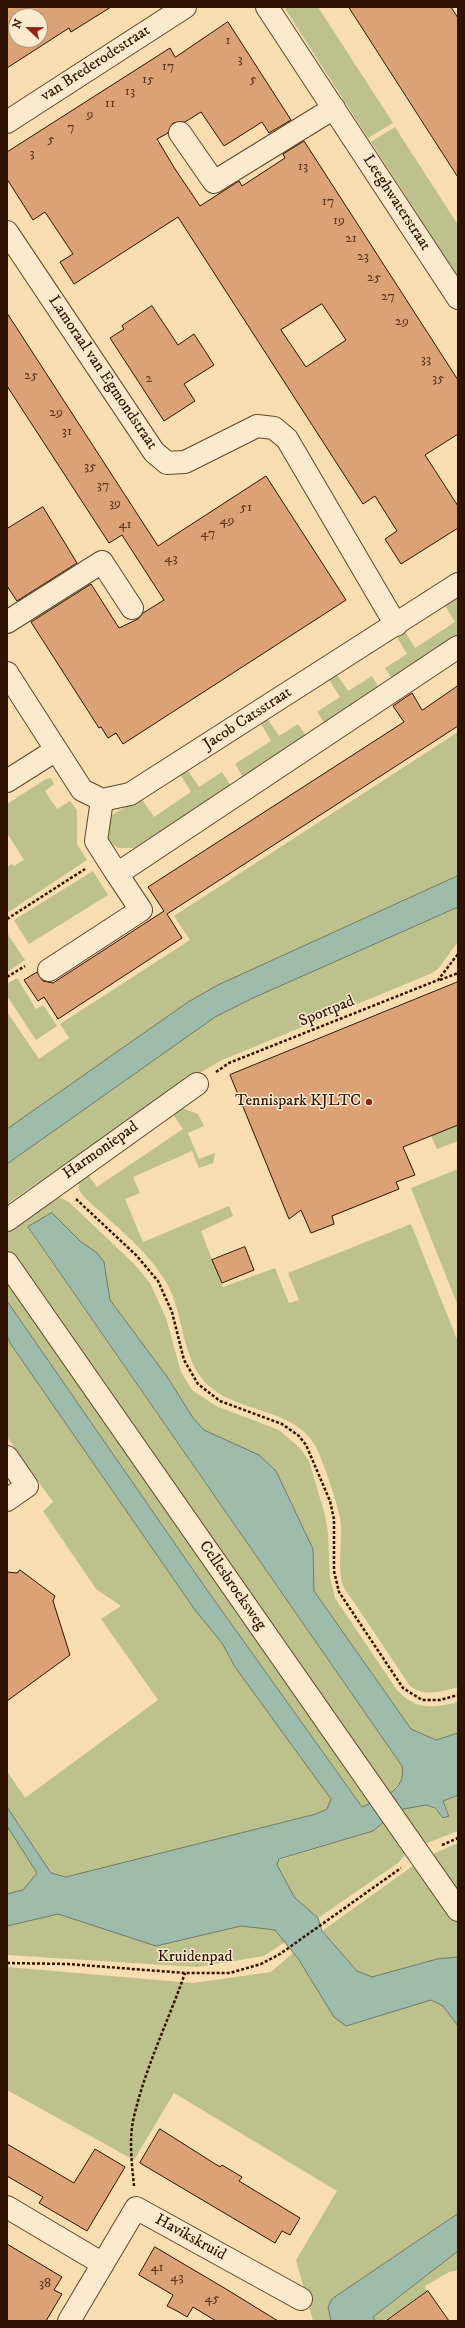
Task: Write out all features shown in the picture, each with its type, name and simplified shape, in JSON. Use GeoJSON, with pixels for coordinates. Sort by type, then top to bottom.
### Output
{"type":"FeatureCollection","features":[{"type":"Feature","properties":{"kind":"street","name":"van Brederodestraat"},"geometry":{"type":"LineString","coordinates":[[7,122],[186,7]]}},
{"type":"Feature","properties":{"kind":"street","name":"Leeghwaterstraat"},"geometry":{"type":"LineString","coordinates":[[267,7],[458,298]]}},
{"type":"Feature","properties":{"kind":"street"},"geometry":{"type":"LineString","coordinates":[[180,133],[214,182],[334,108]]}},
{"type":"Feature","properties":{"kind":"street","name":"Lamoraal van Egmondstraat"},"geometry":{"type":"LineString","coordinates":[[7,232],[154,452],[167,463],[185,462],[257,426],[274,428],[287,439],[396,624]]}},
{"type":"Feature","properties":{"kind":"street"},"geometry":{"type":"LineString","coordinates":[[7,622],[102,562],[132,608]]}},
{"type":"Feature","properties":{"kind":"street","name":"Jacob Catsstraat"},"geometry":{"type":"LineString","coordinates":[[102,800],[130,794],[458,584]]}},
{"type":"Feature","properties":{"kind":"street"},"geometry":{"type":"LineString","coordinates":[[118,874],[458,648]]}},
{"type":"Feature","properties":{"kind":"street"},"geometry":{"type":"LineString","coordinates":[[7,673],[82,790],[102,800],[96,841],[141,910],[49,970]]}},
{"type":"Feature","properties":{"kind":"street"},"geometry":{"type":"LineString","coordinates":[[7,782],[56,750]]}},
{"type":"Feature","properties":{"kind":"street","name":"Harmoniepad"},"geometry":{"type":"LineString","coordinates":[[7,1220],[58,1182],[197,1084]]}},
{"type":"Feature","properties":{"kind":"street","name":"Cellesbroeksweg"},"geometry":{"type":"LineString","coordinates":[[7,1263],[458,1910]]}},
{"type":"Feature","properties":{"kind":"street"},"geometry":{"type":"LineString","coordinates":[[7,1457],[27,1486],[7,1500]]}},
{"type":"Feature","properties":{"kind":"street"},"geometry":{"type":"LineString","coordinates":[[7,2207],[103,2264]]}},
{"type":"Feature","properties":{"kind":"street","name":"Havikskruid"},"geometry":{"type":"LineString","coordinates":[[69,2321],[136,2208],[301,2299]]}},
{"type":"Feature","properties":{"kind":"path"},"geometry":{"type":"LineString","coordinates":[[7,919],[106,855]]}},
{"type":"Feature","properties":{"kind":"path"},"geometry":{"type":"LineString","coordinates":[[438,980],[458,954]]}},
{"type":"Feature","properties":{"kind":"path","name":"Sportpad"},"geometry":{"type":"LineString","coordinates":[[197,1084],[229,1063],[458,973]]}},
{"type":"Feature","properties":{"kind":"path"},"geometry":{"type":"LineString","coordinates":[[58,1182],[136,1255],[158,1281],[172,1312],[184,1360],[198,1384],[220,1401],[282,1424],[299,1436],[306,1445],[322,1480],[334,1519],[334,1571],[339,1592],[403,1688],[422,1700],[440,1700],[458,1695]]}},
{"type":"Feature","properties":{"kind":"path","name":"Kruidenpad"},"geometry":{"type":"LineString","coordinates":[[7,1963],[68,1964],[184,1973],[230,1973],[261,1964],[280,1954],[327,1919],[420,1855]]}},
{"type":"Feature","properties":{"kind":"path"},"geometry":{"type":"LineString","coordinates":[[136,2208],[132,2162],[133,2122],[144,2083],[184,1973]]}},
{"type":"Feature","properties":{"kind":"green space"},"geometry":{"type":"Polygon","coordinates":[[[284,7],[318,7],[393,123],[368,138],[284,7]]]}},
{"type":"Feature","properties":{"kind":"green space"},"geometry":{"type":"Polygon","coordinates":[[[395,127],[458,225],[458,277],[371,142],[395,127]]]}},
{"type":"Feature","properties":{"kind":"green space"},"geometry":{"type":"Polygon","coordinates":[[[458,595],[458,639],[393,681],[385,668],[407,654],[395,634],[404,630],[415,648],[455,622],[444,604],[458,595]]]}},
{"type":"Feature","properties":{"kind":"green space"},"geometry":{"type":"Polygon","coordinates":[[[336,673],[348,691],[372,676],[380,690],[326,725],[317,712],[340,697],[328,678],[336,673]]]}},
{"type":"Feature","properties":{"kind":"green space"},"geometry":{"type":"Polygon","coordinates":[[[267,718],[279,736],[298,724],[307,737],[243,777],[235,764],[271,741],[260,722],[267,718]]]}},
{"type":"Feature","properties":{"kind":"green space"},"geometry":{"type":"Polygon","coordinates":[[[458,732],[458,876],[218,985],[188,1002],[7,1129],[7,1012],[39,1059],[69,1038],[60,1024],[190,940],[174,916],[458,732]]]}},
{"type":"Feature","properties":{"kind":"green space"},"geometry":{"type":"Polygon","coordinates":[[[187,769],[199,787],[222,772],[231,786],[134,848],[118,848],[105,839],[109,819],[112,815],[141,798],[154,817],[191,792],[180,774],[187,769]]]}},
{"type":"Feature","properties":{"kind":"green space"},"geometry":{"type":"Polygon","coordinates":[[[51,778],[54,784],[45,791],[57,809],[70,801],[77,810],[77,844],[87,860],[7,913],[7,867],[12,864],[14,866],[24,860],[7,833],[7,804],[46,779],[51,778]]]}},
{"type":"Feature","properties":{"kind":"green space"},"geometry":{"type":"Polygon","coordinates":[[[93,871],[108,895],[29,944],[14,920],[93,871]]]}},
{"type":"Feature","properties":{"kind":"green space"},"geometry":{"type":"Polygon","coordinates":[[[458,907],[458,942],[438,969],[430,974],[220,1061],[188,1080],[7,1204],[7,1164],[215,1017],[253,998],[458,907]]]}},
{"type":"Feature","properties":{"kind":"green space"},"geometry":{"type":"Polygon","coordinates":[[[7,933],[25,960],[7,972],[7,933]]]}},
{"type":"Feature","properties":{"kind":"green space"},"geometry":{"type":"Polygon","coordinates":[[[17,978],[36,1009],[43,1005],[57,1026],[36,1040],[7,996],[7,984],[17,978]]]}},
{"type":"Feature","properties":{"kind":"green space"},"geometry":{"type":"Polygon","coordinates":[[[182,1108],[198,1114],[204,1126],[188,1133],[199,1159],[215,1153],[213,1163],[199,1168],[192,1151],[133,1177],[140,1193],[125,1199],[143,1242],[229,1206],[233,1216],[201,1231],[223,1287],[275,1268],[289,1303],[299,1300],[288,1273],[411,1224],[458,1342],[458,1687],[439,1692],[421,1692],[410,1686],[343,1586],[340,1571],[340,1518],[331,1485],[315,1445],[305,1433],[294,1424],[280,1417],[236,1402],[210,1387],[200,1376],[193,1364],[184,1337],[177,1308],[160,1272],[137,1245],[79,1190],[79,1181],[86,1172],[97,1187],[183,1129],[172,1113],[182,1108]]]}},
{"type":"Feature","properties":{"kind":"green space"},"geometry":{"type":"Polygon","coordinates":[[[458,1125],[458,1141],[437,1149],[431,1136],[458,1125]]]}},
{"type":"Feature","properties":{"kind":"green space"},"geometry":{"type":"Polygon","coordinates":[[[458,1169],[458,1306],[411,1188],[458,1169]]]}},
{"type":"Feature","properties":{"kind":"green space"},"geometry":{"type":"Polygon","coordinates":[[[54,1195],[69,1202],[134,1264],[150,1283],[166,1318],[181,1372],[192,1390],[216,1406],[279,1430],[300,1448],[309,1461],[325,1515],[328,1533],[330,1578],[335,1598],[397,1690],[411,1702],[418,1705],[440,1706],[458,1702],[458,1733],[436,1740],[411,1729],[314,1591],[313,1549],[276,1471],[259,1455],[204,1430],[193,1418],[168,1378],[110,1300],[104,1262],[97,1253],[80,1241],[28,1228],[402,1766],[402,1779],[388,1795],[214,1541],[7,1249],[7,1230],[54,1195]]]}},
{"type":"Feature","properties":{"kind":"green space"},"geometry":{"type":"Polygon","coordinates":[[[7,1280],[372,1802],[362,1807],[207,1590],[7,1301],[7,1280]]]}},
{"type":"Feature","properties":{"kind":"green space"},"geometry":{"type":"Polygon","coordinates":[[[7,1335],[10,1343],[195,1610],[222,1643],[235,1667],[330,1796],[330,1806],[326,1810],[316,1814],[66,1877],[51,1873],[7,1807],[7,1771],[25,1798],[158,1700],[101,1619],[121,1606],[96,1589],[43,1511],[53,1502],[7,1437],[7,1335]]]}},
{"type":"Feature","properties":{"kind":"green space"},"geometry":{"type":"Polygon","coordinates":[[[458,1795],[458,1831],[427,1843],[422,1844],[398,1810],[423,1805],[433,1808],[443,1818],[449,1814],[443,1801],[458,1795]]]}},
{"type":"Feature","properties":{"kind":"green space"},"geometry":{"type":"Polygon","coordinates":[[[386,1821],[406,1849],[404,1856],[398,1863],[318,1918],[295,1898],[277,1865],[279,1860],[373,1831],[386,1821]]]}},
{"type":"Feature","properties":{"kind":"green space"},"geometry":{"type":"Polygon","coordinates":[[[7,1826],[37,1873],[23,1890],[7,1894],[7,1826]]]}},
{"type":"Feature","properties":{"kind":"green space"},"geometry":{"type":"Polygon","coordinates":[[[458,1843],[458,1899],[433,1856],[435,1853],[458,1843]]]}},
{"type":"Feature","properties":{"kind":"green space"},"geometry":{"type":"Polygon","coordinates":[[[417,1863],[458,1924],[458,1957],[437,1959],[372,1977],[357,1971],[322,1931],[417,1863]]]}},
{"type":"Feature","properties":{"kind":"green space"},"geometry":{"type":"Polygon","coordinates":[[[58,1914],[156,1946],[241,1926],[275,1930],[285,1942],[264,1956],[197,1967],[7,1955],[7,1926],[58,1914]]]}},
{"type":"Feature","properties":{"kind":"green space"},"geometry":{"type":"Polygon","coordinates":[[[293,1953],[346,2026],[431,2000],[443,2006],[458,2026],[458,2214],[332,2299],[328,2307],[331,2321],[313,2321],[296,2260],[337,2191],[174,2093],[134,2160],[7,2090],[7,1967],[193,1983],[271,1972],[293,1953]]]}},
{"type":"Feature","properties":{"kind":"green space"},"geometry":{"type":"Polygon","coordinates":[[[458,2251],[458,2270],[449,2272],[425,2286],[427,2291],[384,2321],[375,2321],[372,2318],[458,2251]]]}},
{"type":"Feature","properties":{"kind":"shaded area"},"geometry":{"type":"Polygon","coordinates":[[[458,876],[458,907],[253,998],[215,1017],[7,1164],[7,1129],[188,1002],[218,985],[458,876]]]}},
{"type":"Feature","properties":{"kind":"shaded area"},"geometry":{"type":"Polygon","coordinates":[[[52,1213],[80,1241],[97,1253],[104,1262],[110,1300],[168,1378],[193,1418],[204,1430],[259,1455],[276,1471],[313,1549],[314,1591],[411,1729],[436,1740],[458,1733],[458,1795],[443,1801],[449,1816],[443,1818],[435,1808],[426,1805],[398,1810],[373,1831],[279,1859],[277,1865],[295,1898],[318,1918],[322,1931],[357,1971],[372,1977],[437,1959],[458,1957],[458,2026],[443,2006],[431,2000],[346,2026],[334,2017],[299,1960],[275,1930],[241,1926],[156,1946],[58,1914],[7,1926],[7,1894],[23,1890],[37,1873],[7,1826],[7,1807],[51,1873],[66,1877],[316,1814],[327,1809],[331,1799],[235,1667],[222,1643],[195,1610],[10,1343],[7,1335],[7,1301],[207,1590],[362,1807],[384,1797],[397,1788],[401,1782],[402,1775],[402,1766],[28,1227],[52,1213]]]}},
{"type":"Feature","properties":{"kind":"shaded area"},"geometry":{"type":"Polygon","coordinates":[[[458,2214],[458,2251],[373,2317],[375,2321],[331,2321],[328,2307],[332,2299],[458,2214]]]}},
{"type":"Feature","properties":{"kind":"building"},"geometry":{"type":"Polygon","coordinates":[[[7,7],[111,7],[71,32],[69,28],[48,42],[48,8],[8,8],[8,48],[38,48],[7,68],[7,7]]]}},
{"type":"Feature","properties":{"kind":"building"},"geometry":{"type":"Polygon","coordinates":[[[349,7],[451,7],[458,18],[458,177],[349,7]]]}},
{"type":"Feature","properties":{"kind":"building"},"geometry":{"type":"Polygon","coordinates":[[[228,22],[291,120],[269,133],[262,122],[224,146],[201,112],[185,122],[173,123],[168,133],[157,139],[200,206],[239,181],[242,186],[285,158],[283,154],[304,141],[458,380],[458,434],[425,455],[458,506],[458,528],[401,564],[385,539],[397,531],[375,496],[363,504],[178,217],[74,284],[60,262],[73,254],[45,212],[33,220],[7,179],[7,152],[170,48],[175,57],[228,22]],[[322,304],[281,330],[306,367],[346,340],[322,304]]]}},
{"type":"Feature","properties":{"kind":"building"},"geometry":{"type":"Polygon","coordinates":[[[152,306],[178,345],[194,334],[214,365],[184,384],[195,401],[164,421],[110,338],[124,329],[122,326],[152,306]]]}},
{"type":"Feature","properties":{"kind":"building"},"geometry":{"type":"Polygon","coordinates":[[[7,313],[158,546],[266,476],[346,600],[123,744],[116,733],[108,738],[101,727],[99,728],[31,622],[91,584],[119,628],[138,619],[143,613],[164,600],[122,535],[109,543],[7,386],[7,313]]]}},
{"type":"Feature","properties":{"kind":"building"},"geometry":{"type":"Polygon","coordinates":[[[43,507],[77,563],[17,601],[7,586],[7,529],[43,507]]]}},
{"type":"Feature","properties":{"kind":"building"},"geometry":{"type":"Polygon","coordinates":[[[458,686],[458,726],[167,914],[182,938],[58,1019],[44,997],[38,1001],[24,980],[37,972],[43,981],[53,983],[164,911],[148,887],[404,722],[393,706],[412,693],[422,710],[458,686]]]}},
{"type":"Feature","properties":{"kind":"building"},"geometry":{"type":"Polygon","coordinates":[[[458,982],[458,1125],[403,1147],[415,1175],[396,1182],[399,1189],[332,1216],[334,1224],[311,1233],[301,1210],[289,1219],[230,1075],[458,982]]]}},
{"type":"Feature","properties":{"kind":"building"},"geometry":{"type":"Polygon","coordinates":[[[245,1247],[254,1270],[222,1283],[212,1260],[245,1247]]]}},
{"type":"Feature","properties":{"kind":"building"},"geometry":{"type":"Polygon","coordinates":[[[20,1570],[55,1596],[53,1601],[70,1655],[7,1701],[7,1572],[17,1573],[20,1570]]]}},
{"type":"Feature","properties":{"kind":"building"},"geometry":{"type":"Polygon","coordinates":[[[160,2129],[220,2167],[222,2165],[242,2177],[239,2181],[300,2218],[290,2235],[282,2231],[275,2243],[140,2163],[160,2129]]]}},
{"type":"Feature","properties":{"kind":"building"},"geometry":{"type":"Polygon","coordinates":[[[7,2144],[74,2183],[95,2149],[125,2167],[87,2231],[39,2203],[43,2197],[7,2176],[7,2144]]]}},
{"type":"Feature","properties":{"kind":"building"},"geometry":{"type":"Polygon","coordinates":[[[7,2244],[62,2277],[54,2290],[62,2294],[46,2321],[7,2321],[7,2244]]]}},
{"type":"Feature","properties":{"kind":"building"},"geometry":{"type":"Polygon","coordinates":[[[155,2247],[278,2321],[216,2321],[193,2307],[187,2317],[167,2306],[173,2295],[139,2275],[155,2247]]]}},
{"type":"Feature","properties":{"kind":"building"},"geometry":{"type":"Polygon","coordinates":[[[428,2291],[449,2321],[386,2321],[428,2291]]]}},
{"type":"Feature","properties":{"kind":"place","name":"Tennispark KJLTC"},"geometry":{"type":"Point","coordinates":[369,1102]}}]}
